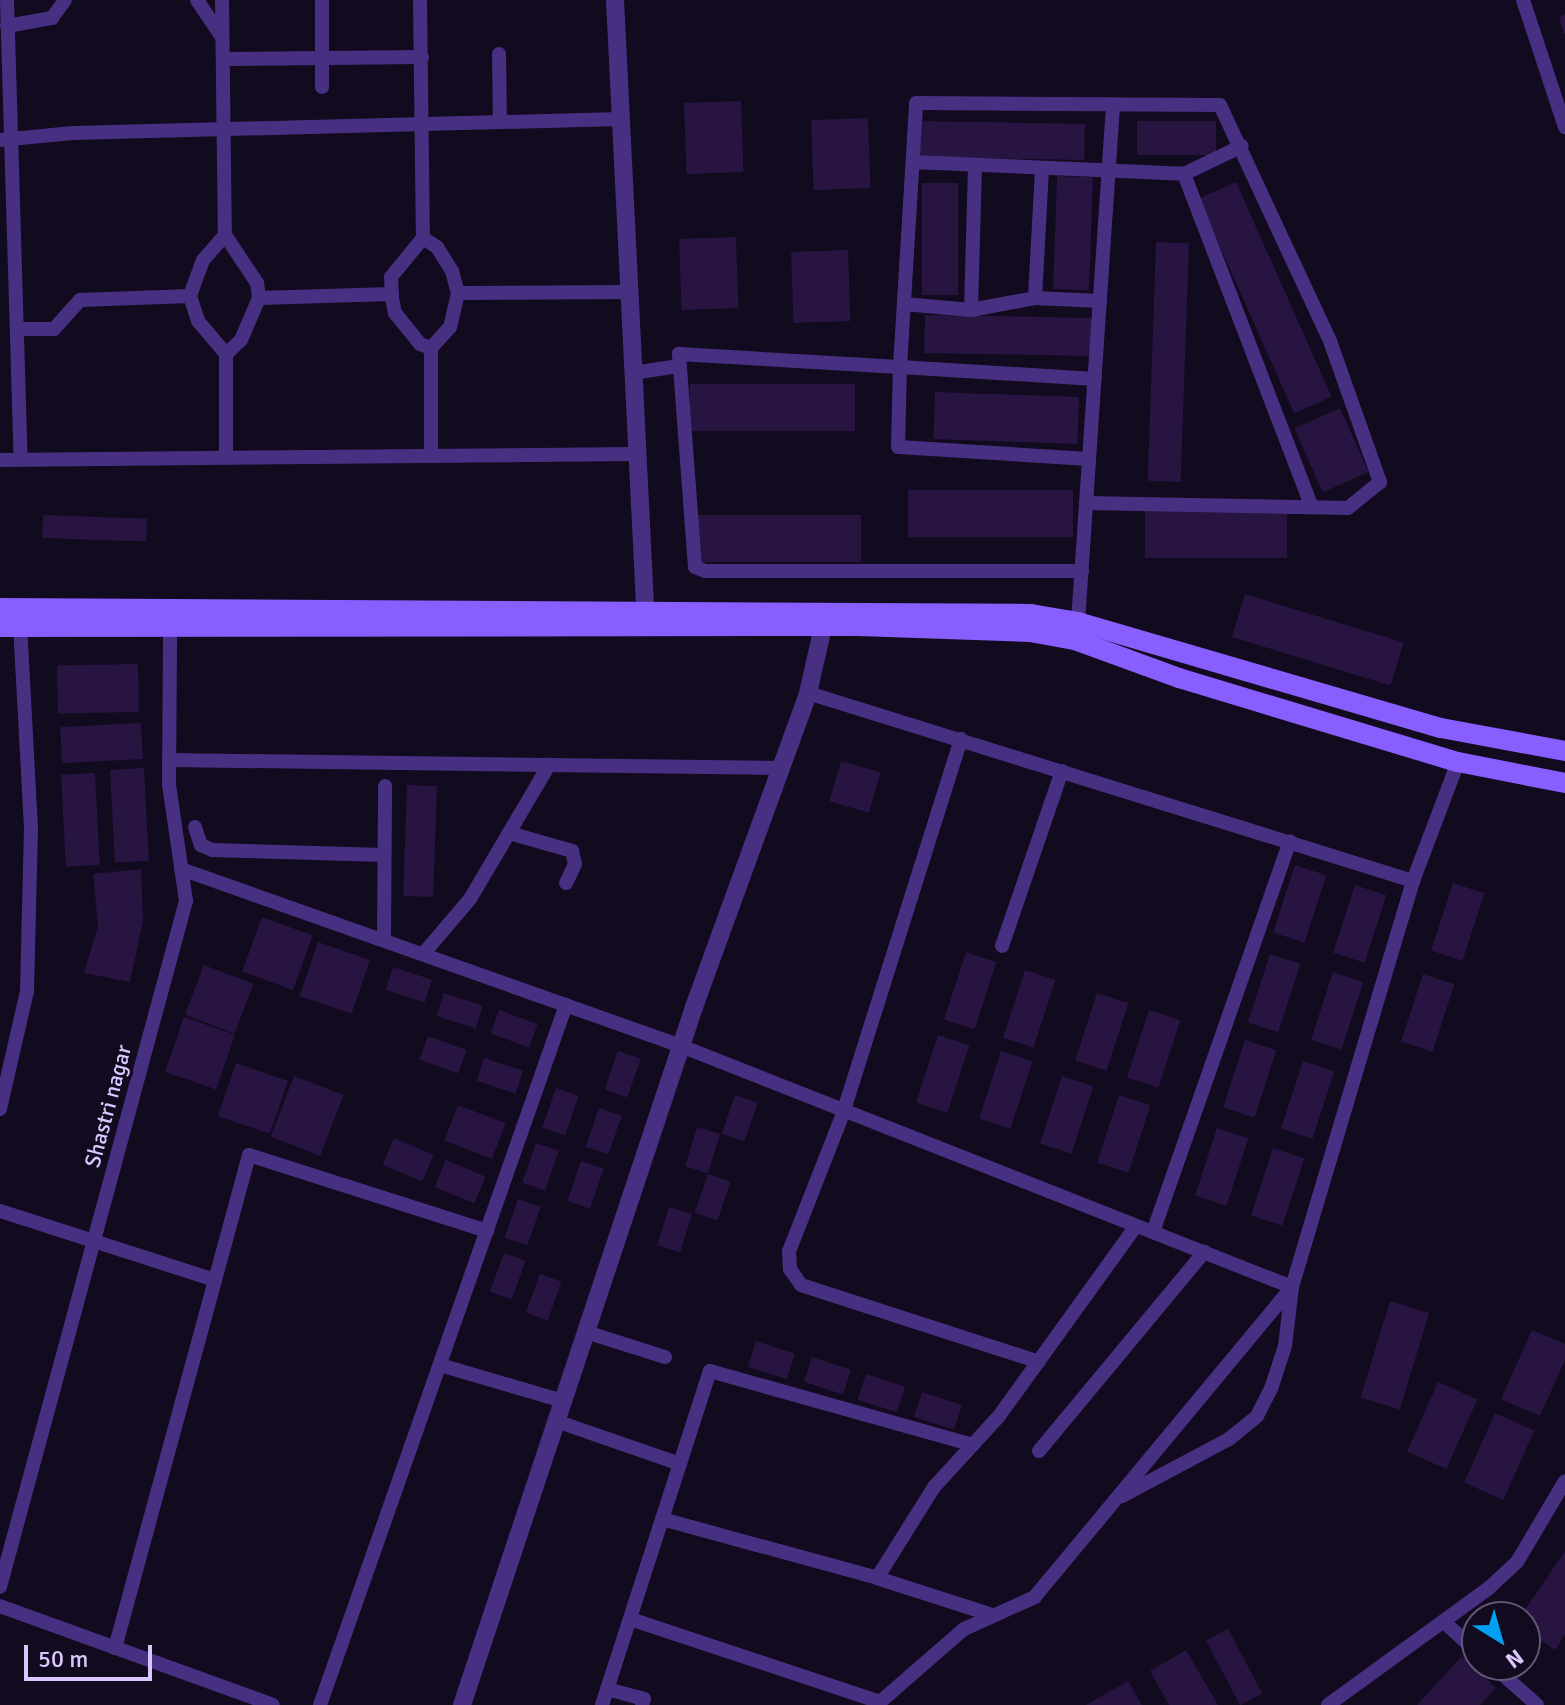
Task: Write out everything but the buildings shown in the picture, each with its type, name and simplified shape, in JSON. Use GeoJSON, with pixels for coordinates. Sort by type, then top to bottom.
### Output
{"type":"FeatureCollection","features":[{"type":"Feature","properties":{"kind":"main road"},"geometry":{"type":"LineString","coordinates":[[0,608],[645,618],[826,619],[1031,614],[1078,622],[1441,728],[1565,751]]}},
{"type":"Feature","properties":{"kind":"main road"},"geometry":{"type":"LineString","coordinates":[[10,627],[645,618]]}},
{"type":"Feature","properties":{"kind":"main road"},"geometry":{"type":"LineString","coordinates":[[826,619],[1030,632],[1075,640],[1179,678],[1458,762],[1565,783]]}},
{"type":"Feature","properties":{"kind":"street"},"geometry":{"type":"LineString","coordinates":[[7,0],[4,140],[18,329],[21,459]]}},
{"type":"Feature","properties":{"kind":"street"},"geometry":{"type":"LineString","coordinates":[[7,26],[52,18],[65,0]]}},
{"type":"Feature","properties":{"kind":"street"},"geometry":{"type":"LineString","coordinates":[[197,0],[223,37]]}},
{"type":"Feature","properties":{"kind":"street"},"geometry":{"type":"LineString","coordinates":[[222,0],[225,235],[257,283],[259,298],[241,340],[226,354]]}},
{"type":"Feature","properties":{"kind":"street"},"geometry":{"type":"LineString","coordinates":[[322,0],[322,87]]}},
{"type":"Feature","properties":{"kind":"street"},"geometry":{"type":"LineString","coordinates":[[420,0],[423,238],[391,277],[395,313],[420,344],[431,348]]}},
{"type":"Feature","properties":{"kind":"street"},"geometry":{"type":"LineString","coordinates":[[615,0],[645,618]]}},
{"type":"Feature","properties":{"kind":"street"},"geometry":{"type":"LineString","coordinates":[[1523,0],[1565,127]]}},
{"type":"Feature","properties":{"kind":"street"},"geometry":{"type":"LineString","coordinates":[[499,54],[500,122]]}},
{"type":"Feature","properties":{"kind":"street"},"geometry":{"type":"LineString","coordinates":[[223,59],[422,57]]}},
{"type":"Feature","properties":{"kind":"street"},"geometry":{"type":"LineString","coordinates":[[1086,503],[1311,504],[1348,508],[1380,482],[1330,341],[1242,146],[1220,105],[916,103],[898,447],[1089,459]]}},
{"type":"Feature","properties":{"kind":"street"},"geometry":{"type":"LineString","coordinates":[[1078,622],[1113,106]]}},
{"type":"Feature","properties":{"kind":"street"},"geometry":{"type":"LineString","coordinates":[[4,140],[225,130],[621,119]]}},
{"type":"Feature","properties":{"kind":"street"},"geometry":{"type":"LineString","coordinates":[[913,162],[1184,174],[1242,146]]}},
{"type":"Feature","properties":{"kind":"street"},"geometry":{"type":"LineString","coordinates":[[971,310],[975,165]]}},
{"type":"Feature","properties":{"kind":"street"},"geometry":{"type":"LineString","coordinates":[[1035,298],[1042,168]]}},
{"type":"Feature","properties":{"kind":"street"},"geometry":{"type":"LineString","coordinates":[[1184,174],[1311,504]]}},
{"type":"Feature","properties":{"kind":"street"},"geometry":{"type":"LineString","coordinates":[[225,235],[203,260],[190,296],[198,321],[226,354],[226,458]]}},
{"type":"Feature","properties":{"kind":"street"},"geometry":{"type":"LineString","coordinates":[[423,238],[437,247],[452,271],[458,293],[450,327],[431,348],[431,456]]}},
{"type":"Feature","properties":{"kind":"street"},"geometry":{"type":"LineString","coordinates":[[458,293],[629,292]]}},
{"type":"Feature","properties":{"kind":"street"},"geometry":{"type":"LineString","coordinates":[[259,298],[392,294]]}},
{"type":"Feature","properties":{"kind":"street"},"geometry":{"type":"LineString","coordinates":[[18,329],[54,329],[80,300],[190,296]]}},
{"type":"Feature","properties":{"kind":"street"},"geometry":{"type":"LineString","coordinates":[[904,304],[971,310],[1035,298],[1100,301]]}},
{"type":"Feature","properties":{"kind":"street"},"geometry":{"type":"LineString","coordinates":[[1082,571],[705,571],[695,567],[679,354],[1095,379]]}},
{"type":"Feature","properties":{"kind":"street"},"geometry":{"type":"LineString","coordinates":[[633,373],[679,366]]}},
{"type":"Feature","properties":{"kind":"street"},"geometry":{"type":"LineString","coordinates":[[0,460],[637,454]]}},
{"type":"Feature","properties":{"kind":"street"},"geometry":{"type":"LineString","coordinates":[[462,1705],[681,1046],[808,693],[826,619]]}},
{"type":"Feature","properties":{"kind":"street"},"geometry":{"type":"LineString","coordinates":[[0,1109],[27,991],[31,828],[10,627]]}},
{"type":"Feature","properties":{"kind":"street","name":"Shastri nagar"},"geometry":{"type":"LineString","coordinates":[[0,1587],[186,901],[169,760],[170,627]]}},
{"type":"Feature","properties":{"kind":"street"},"geometry":{"type":"LineString","coordinates":[[808,693],[1413,881]]}},
{"type":"Feature","properties":{"kind":"street"},"geometry":{"type":"LineString","coordinates":[[961,739],[844,1111],[789,1251],[790,1269],[801,1285],[1039,1362]]}},
{"type":"Feature","properties":{"kind":"street"},"geometry":{"type":"LineString","coordinates":[[169,760],[782,768]]}},
{"type":"Feature","properties":{"kind":"street"},"geometry":{"type":"LineString","coordinates":[[1115,1500],[1229,1439],[1257,1416],[1285,1346],[1292,1287],[1413,881],[1458,762]]}},
{"type":"Feature","properties":{"kind":"street"},"geometry":{"type":"LineString","coordinates":[[424,953],[470,899],[549,765]]}},
{"type":"Feature","properties":{"kind":"street"},"geometry":{"type":"LineString","coordinates":[[1002,946],[1062,771]]}},
{"type":"Feature","properties":{"kind":"street"},"geometry":{"type":"LineString","coordinates":[[384,939],[385,786]]}},
{"type":"Feature","properties":{"kind":"street"},"geometry":{"type":"LineString","coordinates":[[195,827],[201,845],[212,850],[384,855]]}},
{"type":"Feature","properties":{"kind":"street"},"geometry":{"type":"LineString","coordinates":[[509,833],[572,851],[575,864],[566,883]]}},
{"type":"Feature","properties":{"kind":"street"},"geometry":{"type":"LineString","coordinates":[[1153,1232],[1290,841]]}},
{"type":"Feature","properties":{"kind":"street"},"geometry":{"type":"LineString","coordinates":[[181,869],[681,1046],[1292,1287]]}},
{"type":"Feature","properties":{"kind":"street"},"geometry":{"type":"LineString","coordinates":[[320,1705],[566,1005]]}},
{"type":"Feature","properties":{"kind":"street"},"geometry":{"type":"LineString","coordinates":[[115,1648],[249,1155],[487,1231]]}},
{"type":"Feature","properties":{"kind":"street"},"geometry":{"type":"LineString","coordinates":[[0,1211],[215,1280]]}},
{"type":"Feature","properties":{"kind":"street"},"geometry":{"type":"LineString","coordinates":[[877,1578],[934,1487],[973,1445],[1039,1362],[1136,1226]]}},
{"type":"Feature","properties":{"kind":"street"},"geometry":{"type":"LineString","coordinates":[[1039,1451],[1204,1252]]}},
{"type":"Feature","properties":{"kind":"street"},"geometry":{"type":"LineString","coordinates":[[630,1619],[874,1702],[886,1698],[943,1644],[992,1615],[1029,1603],[1292,1287]]}},
{"type":"Feature","properties":{"kind":"street"},"geometry":{"type":"LineString","coordinates":[[586,1332],[665,1357]]}},
{"type":"Feature","properties":{"kind":"street"},"geometry":{"type":"LineString","coordinates":[[440,1365],[563,1401]]}},
{"type":"Feature","properties":{"kind":"street"},"geometry":{"type":"LineString","coordinates":[[602,1705],[710,1371],[973,1445]]}},
{"type":"Feature","properties":{"kind":"street"},"geometry":{"type":"LineString","coordinates":[[556,1421],[680,1464]]}},
{"type":"Feature","properties":{"kind":"street"},"geometry":{"type":"LineString","coordinates":[[1328,1705],[1444,1622],[1517,1562],[1565,1481]]}},
{"type":"Feature","properties":{"kind":"street"},"geometry":{"type":"LineString","coordinates":[[662,1519],[877,1578],[992,1615]]}},
{"type":"Feature","properties":{"kind":"street"},"geometry":{"type":"LineString","coordinates":[[0,1606],[273,1705]]}},
{"type":"Feature","properties":{"kind":"street"},"geometry":{"type":"LineString","coordinates":[[1444,1622],[1461,1637]]}},
{"type":"Feature","properties":{"kind":"street"},"geometry":{"type":"LineString","coordinates":[[1510,1681],[1537,1705]]}},
{"type":"Feature","properties":{"kind":"street"},"geometry":{"type":"LineString","coordinates":[[607,1689],[644,1699],[642,1705]]}}]}
